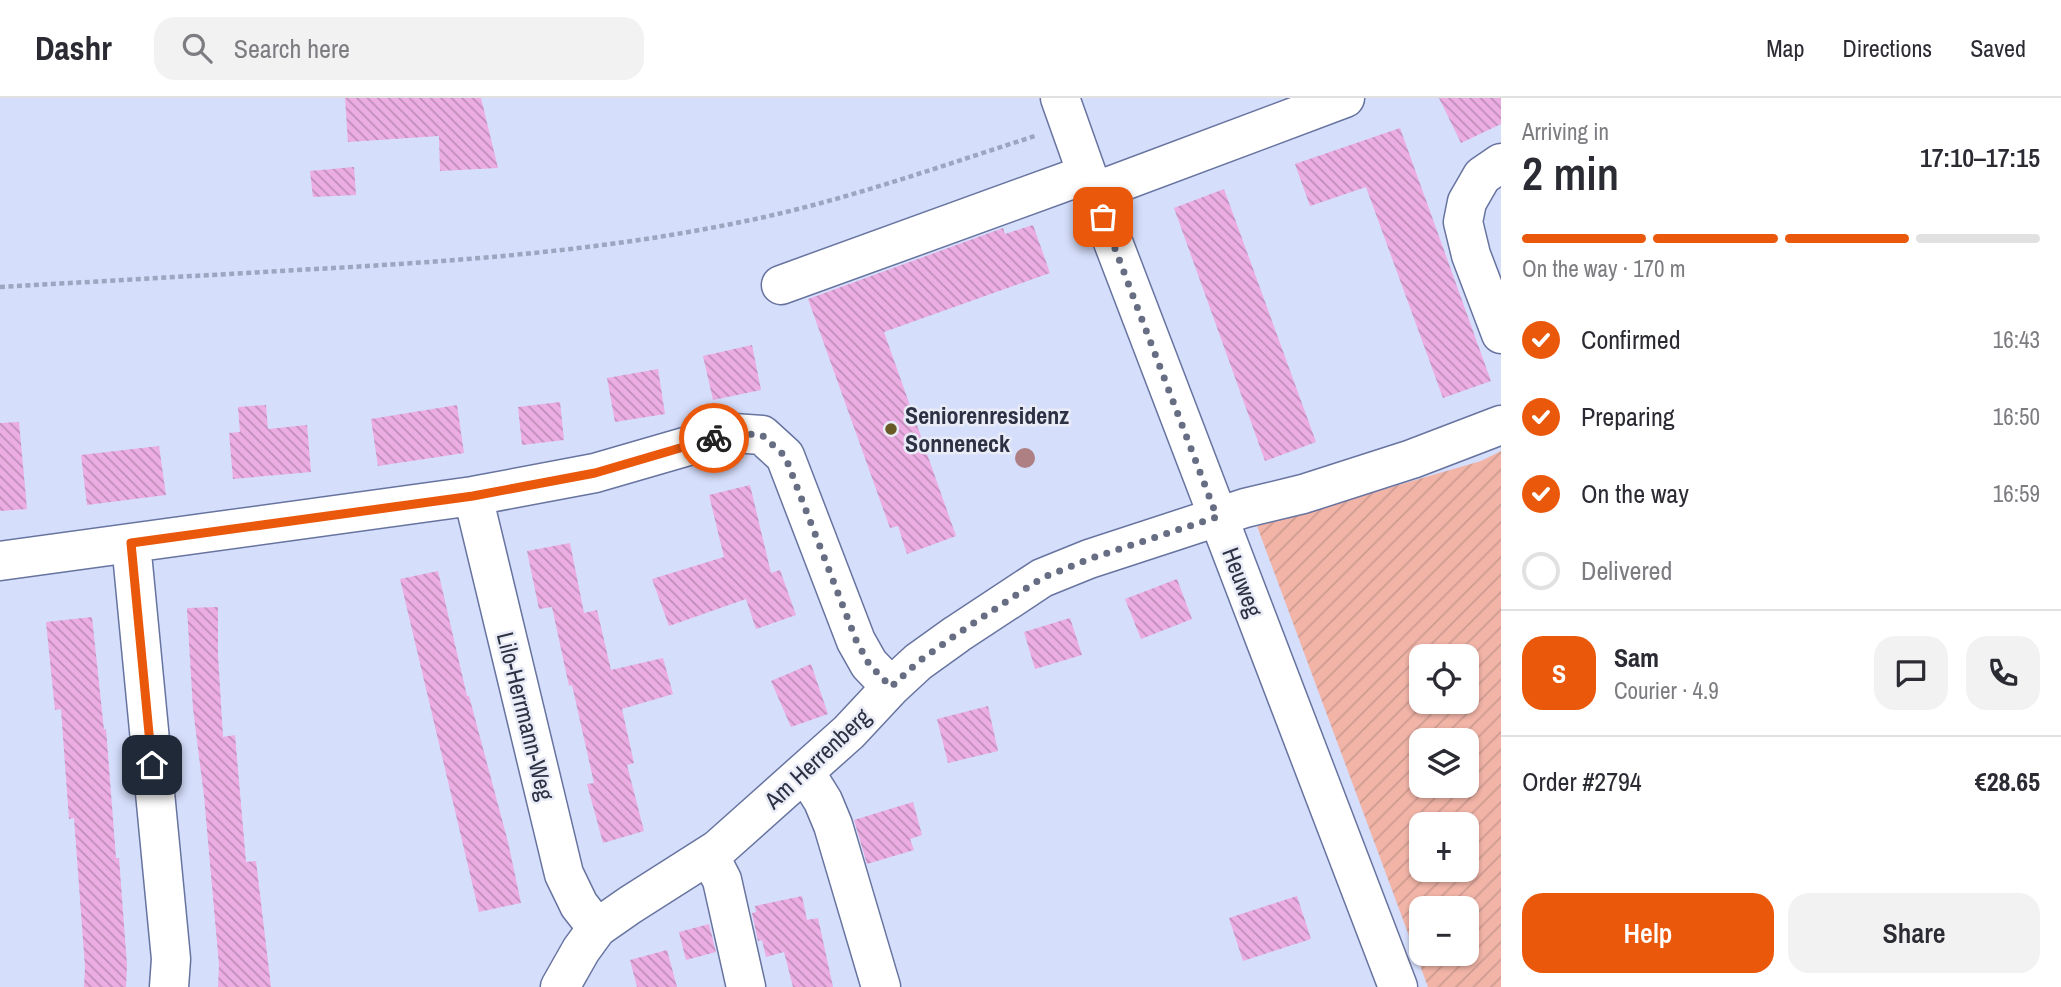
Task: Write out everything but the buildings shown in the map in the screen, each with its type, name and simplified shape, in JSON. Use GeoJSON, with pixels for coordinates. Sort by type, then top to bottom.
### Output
{"type":"FeatureCollection","features":[{"type":"Feature","properties":{"kind":"street"},"geometry":{"type":"LineString","coordinates":[[781,285],[1345,98]]}},
{"type":"Feature","properties":{"kind":"street","name":"Heuweg"},"geometry":{"type":"LineString","coordinates":[[1064,111],[1398,987]]}},
{"type":"Feature","properties":{"kind":"street"},"geometry":{"type":"LineString","coordinates":[[1501,163],[1482,176],[1467,202],[1464,222],[1471,255],[1501,334]]}},
{"type":"Feature","properties":{"kind":"street","name":"Am Herrenberg"},"geometry":{"type":"LineString","coordinates":[[560,987],[597,928],[709,855],[849,732],[918,662],[1042,578],[1089,559],[1217,517],[1303,494],[1412,459],[1501,425]]}},
{"type":"Feature","properties":{"kind":"street"},"geometry":{"type":"LineString","coordinates":[[0,561],[473,496],[595,473],[733,433],[762,435],[785,456],[856,640],[869,664],[891,687]]}},
{"type":"Feature","properties":{"kind":"street","name":"Lilo-Herrmann-Weg"},"geometry":{"type":"LineString","coordinates":[[473,496],[564,874],[579,905],[597,928]]}},
{"type":"Feature","properties":{"kind":"street"},"geometry":{"type":"LineString","coordinates":[[131,543],[171,959],[169,987]]}},
{"type":"Feature","properties":{"kind":"street"},"geometry":{"type":"LineString","coordinates":[[805,772],[823,801],[833,825],[881,987]]}},
{"type":"Feature","properties":{"kind":"street"},"geometry":{"type":"LineString","coordinates":[[709,855],[722,880],[746,987]]}},
{"type":"Feature","properties":{"kind":"path"},"geometry":{"type":"LineString","coordinates":[[0,287],[418,263],[605,245],[742,222],[883,185],[1064,111]]}},
{"type":"Feature","properties":{"kind":"shaded area"},"geometry":{"type":"Polygon","coordinates":[[[1501,451],[1501,987],[1428,987],[1420,966],[1479,966],[1479,896],[1409,896],[1409,936],[1257,526],[1481,461],[1501,451]]]}},
{"type":"Feature","properties":{"kind":"way so far"},"geometry":{"type":"LineString","coordinates":[[714,438],[733,433],[762,435],[785,456],[856,640],[869,664],[891,687],[918,662],[1042,578],[1089,559],[1217,517],[1103,217]]}},
{"type":"Feature","properties":{"kind":"place","name":"Seniorenresidenz Sonneneck"},"geometry":{"type":"Point","coordinates":[891,429]}},
{"type":"Feature","properties":{"kind":"route"},"geometry":{"type":"LineString","coordinates":[[152,765],[131,543],[473,496],[595,473],[714,438]]}}]}
